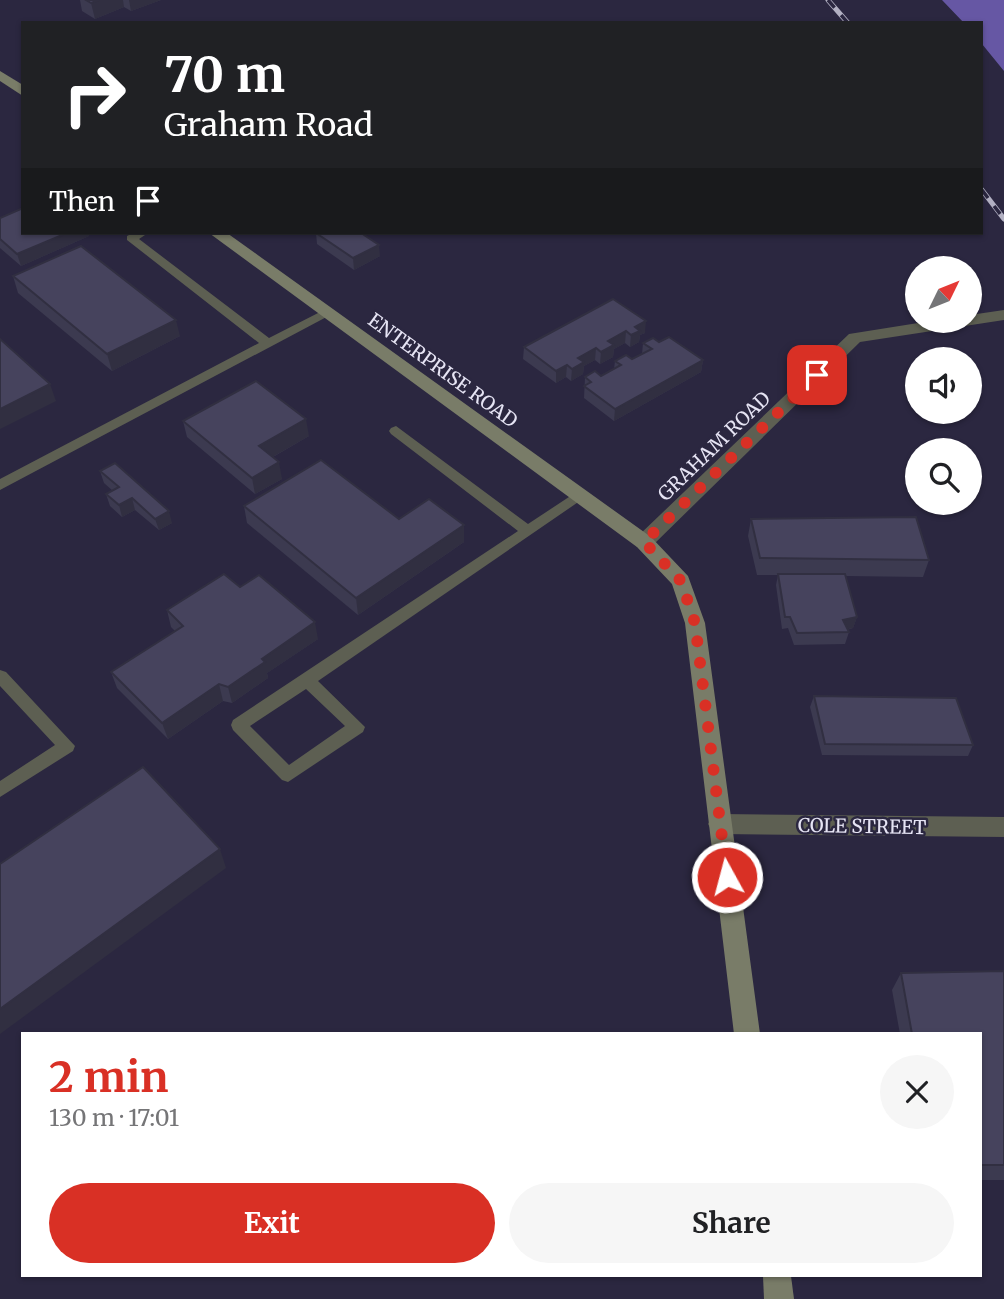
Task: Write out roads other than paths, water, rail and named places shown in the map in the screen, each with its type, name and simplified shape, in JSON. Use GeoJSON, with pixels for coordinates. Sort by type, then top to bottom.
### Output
{"type":"FeatureCollection","features":[{"type":"Feature","properties":{"kind":"street"},"geometry":{"type":"LineString","coordinates":[[0,75],[21,91]]}},
{"type":"Feature","properties":{"kind":"street","name":"ENTERPRISE ROAD"},"geometry":{"type":"LineString","coordinates":[[220,235],[644,542],[681,581],[695,623],[747,1032]]}},
{"type":"Feature","properties":{"kind":"street","name":"GRAHAM ROAD"},"geometry":{"type":"LineString","coordinates":[[644,542],[855,338],[1004,315]]}},
{"type":"Feature","properties":{"kind":"street","name":"COLE STREET"},"geometry":{"type":"LineString","coordinates":[[720,824],[1004,827]]}},
{"type":"Feature","properties":{"kind":"street"},"geometry":{"type":"LineString","coordinates":[[777,1277],[779,1299]]}},
{"type":"Feature","properties":{"kind":"lane"},"geometry":{"type":"LineString","coordinates":[[138,235],[131,238],[268,344]]}},
{"type":"Feature","properties":{"kind":"lane"},"geometry":{"type":"LineString","coordinates":[[0,485],[328,313]]}},
{"type":"Feature","properties":{"kind":"lane"},"geometry":{"type":"LineString","coordinates":[[396,431],[528,531]]}},
{"type":"Feature","properties":{"kind":"lane"},"geometry":{"type":"LineString","coordinates":[[307,680],[357,727],[288,775],[239,725],[580,496]]}},
{"type":"Feature","properties":{"kind":"lane"},"geometry":{"type":"LineString","coordinates":[[0,676],[67,746],[0,790]]}},
{"type":"Feature","properties":{"kind":"railway"},"geometry":{"type":"LineString","coordinates":[[828,0],[846,21]]}},
{"type":"Feature","properties":{"kind":"railway"},"geometry":{"type":"LineString","coordinates":[[983,191],[1004,219]]}}]}
